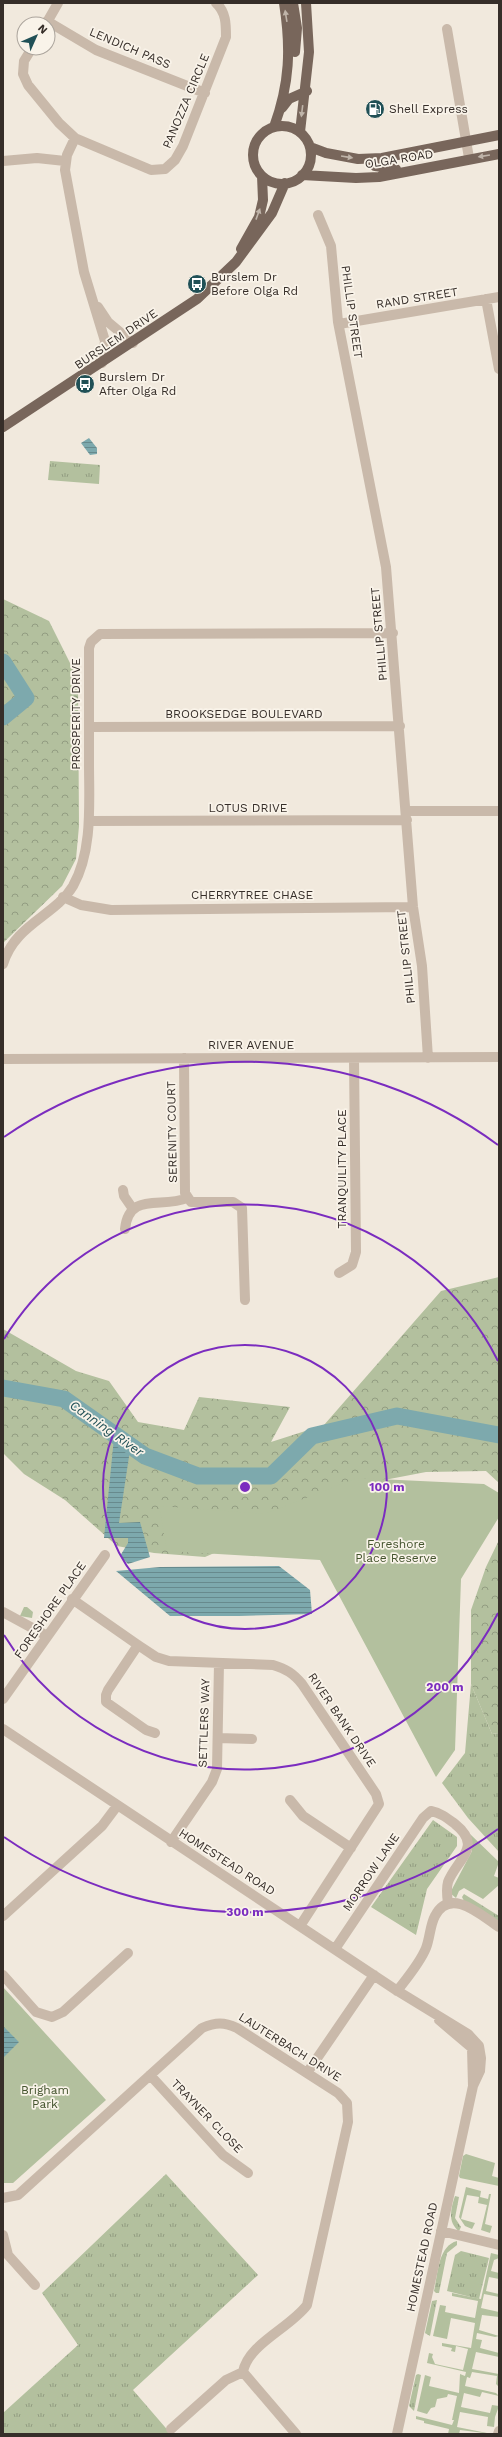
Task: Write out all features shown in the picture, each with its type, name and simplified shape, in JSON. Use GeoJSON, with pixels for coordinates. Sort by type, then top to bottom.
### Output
{"type":"FeatureCollection","features":[{"type":"Feature","properties":{"kind":"main road"},"geometry":{"type":"LineString","coordinates":[[284,3],[289,37],[289,67]]}},
{"type":"Feature","properties":{"kind":"main road"},"geometry":{"type":"LineString","coordinates":[[262,176],[277,183],[286,183],[302,175],[310,162],[310,147],[300,132],[292,128],[274,127],[280,109],[289,67],[296,49],[297,28],[293,3]]}},
{"type":"Feature","properties":{"kind":"main road"},"geometry":{"type":"LineString","coordinates":[[300,132],[307,91],[309,52],[306,3]]}},
{"type":"Feature","properties":{"kind":"main road"},"geometry":{"type":"LineString","coordinates":[[280,109],[289,99],[307,91]]}},
{"type":"Feature","properties":{"kind":"main road","name":"BURSLEM DRIVE"},"geometry":{"type":"LineString","coordinates":[[236,262],[244,240],[259,217],[263,200],[262,176],[255,165],[253,152],[260,136],[274,127]]}},
{"type":"Feature","properties":{"kind":"main road","name":"OLGA ROAD"},"geometry":{"type":"LineString","coordinates":[[310,147],[337,156],[382,158],[499,135]]}},
{"type":"Feature","properties":{"kind":"main road","name":"OLGA ROAD"},"geometry":{"type":"LineString","coordinates":[[302,175],[356,178],[379,177],[469,158],[499,154]]}},
{"type":"Feature","properties":{"kind":"main road"},"geometry":{"type":"LineString","coordinates":[[370,158],[371,163],[382,169],[432,167]]}},
{"type":"Feature","properties":{"kind":"main road","name":"BURSLEM DRIVE"},"geometry":{"type":"LineString","coordinates":[[3,427],[133,343],[197,299],[236,262],[272,213],[286,183]]}},
{"type":"Feature","properties":{"kind":"street"},"geometry":{"type":"LineString","coordinates":[[50,16],[58,3]]}},
{"type":"Feature","properties":{"kind":"street","name":"PANOZZA CIRCLE"},"geometry":{"type":"LineString","coordinates":[[27,56],[24,62],[23,74],[28,86],[59,123],[75,138],[151,170],[165,169],[175,160],[183,146],[226,37],[226,20],[222,8],[216,3]]}},
{"type":"Feature","properties":{"kind":"street","name":"LENDICH PASS"},"geometry":{"type":"LineString","coordinates":[[56,28],[96,50],[205,93]]}},
{"type":"Feature","properties":{"kind":"street"},"geometry":{"type":"LineString","coordinates":[[447,29],[469,158]]}},
{"type":"Feature","properties":{"kind":"street"},"geometry":{"type":"LineString","coordinates":[[75,138],[65,161],[66,180],[91,297],[105,342],[102,363]]}},
{"type":"Feature","properties":{"kind":"street"},"geometry":{"type":"LineString","coordinates":[[3,161],[37,158],[65,161]]}},
{"type":"Feature","properties":{"kind":"street","name":"PHILLIP STREET"},"geometry":{"type":"LineString","coordinates":[[318,215],[331,246],[339,324],[386,566],[393,633],[413,907],[422,966],[428,1058]]}},
{"type":"Feature","properties":{"kind":"street"},"geometry":{"type":"LineString","coordinates":[[91,297],[108,322],[133,343]]}},
{"type":"Feature","properties":{"kind":"street","name":"RAND STREET"},"geometry":{"type":"LineString","coordinates":[[339,324],[499,297]]}},
{"type":"Feature","properties":{"kind":"street"},"geometry":{"type":"LineString","coordinates":[[486,299],[499,369]]}},
{"type":"Feature","properties":{"kind":"street","name":"PROSPERITY DRIVE"},"geometry":{"type":"LineString","coordinates":[[3,964],[6,953],[22,932],[71,889],[82,866],[89,821],[89,648],[91,642],[100,634],[393,633]]}},
{"type":"Feature","properties":{"kind":"street","name":"BROOKSEDGE BOULEVARD"},"geometry":{"type":"LineString","coordinates":[[89,727],[400,726]]}},
{"type":"Feature","properties":{"kind":"street","name":"LOTUS DRIVE"},"geometry":{"type":"LineString","coordinates":[[89,821],[406,816],[499,810]]}},
{"type":"Feature","properties":{"kind":"street","name":"CHERRYTREE CHASE"},"geometry":{"type":"LineString","coordinates":[[71,889],[91,906]]}},
{"type":"Feature","properties":{"kind":"street","name":"CHERRYTREE CHASE"},"geometry":{"type":"LineString","coordinates":[[63,897],[81,905],[111,910],[413,907]]}},
{"type":"Feature","properties":{"kind":"street","name":"RIVER AVENUE"},"geometry":{"type":"LineString","coordinates":[[3,1059],[499,1057]]}},
{"type":"Feature","properties":{"kind":"street","name":"SERENITY COURT"},"geometry":{"type":"LineString","coordinates":[[184,1058],[185,1193],[187,1198],[196,1203],[233,1202],[242,1208],[245,1300]]}},
{"type":"Feature","properties":{"kind":"street","name":"TRANQUILITY PLACE"},"geometry":{"type":"LineString","coordinates":[[339,1273],[352,1265],[356,1252],[354,1058]]}},
{"type":"Feature","properties":{"kind":"street"},"geometry":{"type":"LineString","coordinates":[[123,1190],[124,1196],[133,1209]]}},
{"type":"Feature","properties":{"kind":"street"},"geometry":{"type":"LineString","coordinates":[[125,1229],[126,1221],[133,1209],[142,1203],[174,1203],[187,1198]]}},
{"type":"Feature","properties":{"kind":"street","name":"FORESHORE PLACE"},"geometry":{"type":"LineString","coordinates":[[3,1699],[72,1599],[105,1555]]}},
{"type":"Feature","properties":{"kind":"street","name":"RIVER BANK DRIVE"},"geometry":{"type":"LineString","coordinates":[[72,1599],[156,1657],[169,1661],[278,1666],[294,1674],[302,1684],[376,1794],[379,1804],[300,1926]]}},
{"type":"Feature","properties":{"kind":"street"},"geometry":{"type":"LineString","coordinates":[[3,1612],[47,1636]]}},
{"type":"Feature","properties":{"kind":"street"},"geometry":{"type":"LineString","coordinates":[[138,1645],[108,1690],[106,1702],[146,1730],[155,1733]]}},
{"type":"Feature","properties":{"kind":"street","name":"SETTLERS WAY"},"geometry":{"type":"LineString","coordinates":[[172,1842],[215,1775],[218,1761],[219,1664]]}},
{"type":"Feature","properties":{"kind":"street","name":"HOMESTEAD ROAD"},"geometry":{"type":"LineString","coordinates":[[3,1729],[397,1991],[437,2016],[449,2021],[468,2034],[479,2046],[480,2071],[473,2086],[397,2434]]}},
{"type":"Feature","properties":{"kind":"street"},"geometry":{"type":"LineString","coordinates":[[218,1738],[252,1739]]}},
{"type":"Feature","properties":{"kind":"street"},"geometry":{"type":"LineString","coordinates":[[290,1800],[303,1816],[351,1848]]}},
{"type":"Feature","properties":{"kind":"street"},"geometry":{"type":"LineString","coordinates":[[3,1916],[102,1826],[117,1806]]}},
{"type":"Feature","properties":{"kind":"street","name":"MORROW LANE"},"geometry":{"type":"LineString","coordinates":[[335,1949],[423,1818],[431,1811],[441,1813],[461,1829],[468,1841],[466,1855],[449,1880],[447,1888],[448,1903]]}},
{"type":"Feature","properties":{"kind":"street"},"geometry":{"type":"LineString","coordinates":[[397,1991],[426,1948],[435,1916],[440,1908],[448,1903],[459,1903],[467,1906],[499,1927]]}},
{"type":"Feature","properties":{"kind":"street"},"geometry":{"type":"LineString","coordinates":[[3,1975],[36,2012],[52,2017],[62,2012],[128,1953]]}},
{"type":"Feature","properties":{"kind":"street"},"geometry":{"type":"LineString","coordinates":[[307,2073],[374,1975]]}},
{"type":"Feature","properties":{"kind":"street","name":"LAUTERBACH DRIVE"},"geometry":{"type":"LineString","coordinates":[[3,2198],[18,2195],[202,2028],[212,2023],[226,2023],[338,2092],[347,2103],[348,2122],[307,2306],[300,2315],[251,2354],[245,2363],[243,2372]]}},
{"type":"Feature","properties":{"kind":"street","name":"TRAYNER CLOSE"},"geometry":{"type":"LineString","coordinates":[[150,2075],[219,2151],[248,2173]]}},
{"type":"Feature","properties":{"kind":"street"},"geometry":{"type":"LineString","coordinates":[[441,2231],[499,2244]]}},
{"type":"Feature","properties":{"kind":"street"},"geometry":{"type":"LineString","coordinates":[[3,2235],[8,2256],[35,2285]]}},
{"type":"Feature","properties":{"kind":"street"},"geometry":{"type":"LineString","coordinates":[[171,2429],[226,2380],[243,2372],[296,2434]]}},
{"type":"Feature","properties":{"kind":"green space"},"geometry":{"type":"Polygon","coordinates":[[[50,461],[100,465],[99,484],[48,480],[50,461]]]}},
{"type":"Feature","properties":{"kind":"green space"},"geometry":{"type":"Polygon","coordinates":[[[3,599],[49,621],[78,679],[79,826],[76,859],[62,886],[3,943],[3,599]]]}},
{"type":"Feature","properties":{"kind":"green space"},"geometry":{"type":"Polygon","coordinates":[[[499,1277],[499,1483],[486,1471],[426,1472],[353,1486],[265,1531],[205,1557],[154,1553],[117,1546],[65,1500],[24,1474],[3,1453],[3,1329],[76,1371],[109,1381],[138,1422],[184,1430],[199,1397],[290,1407],[271,1442],[324,1425],[441,1291],[499,1277]]]}},
{"type":"Feature","properties":{"kind":"green space","name":"Foreshore Place Reserve"},"geometry":{"type":"Polygon","coordinates":[[[357,1478],[484,1484],[499,1493],[499,1517],[461,1579],[455,1750],[436,1777],[320,1560],[167,1551],[159,1506],[265,1514],[357,1478]]]}},
{"type":"Feature","properties":{"kind":"green space"},"geometry":{"type":"Polygon","coordinates":[[[499,1540],[499,1733],[492,1734],[471,1684],[471,1610],[486,1567],[499,1540]]]}},
{"type":"Feature","properties":{"kind":"green space"},"geometry":{"type":"Polygon","coordinates":[[[24,1607],[27,1607],[33,1612],[32,1618],[20,1616],[24,1607]]]}},
{"type":"Feature","properties":{"kind":"green space"},"geometry":{"type":"Polygon","coordinates":[[[471,1684],[492,1734],[499,1733],[499,1852],[468,1818],[442,1783],[465,1753],[471,1684]]]}},
{"type":"Feature","properties":{"kind":"green space"},"geometry":{"type":"Polygon","coordinates":[[[433,1820],[457,1837],[457,1846],[427,1889],[416,1935],[371,1907],[433,1820]]]}},
{"type":"Feature","properties":{"kind":"green space"},"geometry":{"type":"Polygon","coordinates":[[[470,1834],[499,1862],[494,1876],[499,1878],[499,1885],[483,1899],[464,1888],[459,1891],[456,1898],[450,1893],[472,1851],[470,1834]]]}},
{"type":"Feature","properties":{"kind":"green space"},"geometry":{"type":"Polygon","coordinates":[[[464,1894],[499,1916],[499,1924],[464,1901],[462,1897],[464,1894]]]}},
{"type":"Feature","properties":{"kind":"green space","name":"Brigham Park"},"geometry":{"type":"Polygon","coordinates":[[[3,1987],[106,2100],[13,2183],[3,2183],[3,1987]]]}},
{"type":"Feature","properties":{"kind":"green space"},"geometry":{"type":"Polygon","coordinates":[[[466,2154],[495,2163],[492,2176],[499,2178],[499,2186],[460,2178],[459,2176],[463,2156],[466,2154]]]}},
{"type":"Feature","properties":{"kind":"green space"},"geometry":{"type":"Polygon","coordinates":[[[166,2174],[258,2275],[133,2390],[171,2434],[3,2434],[3,2413],[78,2345],[42,2293],[166,2174]]]}},
{"type":"Feature","properties":{"kind":"green space"},"geometry":{"type":"Polygon","coordinates":[[[466,2187],[481,2191],[480,2197],[488,2199],[489,2194],[491,2194],[485,2224],[492,2226],[490,2233],[481,2230],[487,2205],[478,2203],[479,2197],[467,2195],[461,2219],[475,2223],[472,2229],[465,2226],[459,2217],[466,2187]]]}},
{"type":"Feature","properties":{"kind":"green space"},"geometry":{"type":"Polygon","coordinates":[[[455,2196],[459,2197],[455,2218],[461,2227],[459,2231],[451,2219],[451,2210],[455,2196]]]}},
{"type":"Feature","properties":{"kind":"green space"},"geometry":{"type":"Polygon","coordinates":[[[457,2241],[457,2245],[447,2253],[439,2293],[436,2293],[434,2291],[442,2255],[451,2244],[457,2241]]]}},
{"type":"Feature","properties":{"kind":"green space"},"geometry":{"type":"Polygon","coordinates":[[[461,2251],[489,2258],[479,2299],[447,2291],[455,2255],[461,2251]]]}},
{"type":"Feature","properties":{"kind":"green space"},"geometry":{"type":"Polygon","coordinates":[[[491,2253],[499,2255],[499,2258],[494,2260],[491,2271],[499,2273],[499,2279],[489,2277],[486,2291],[499,2294],[499,2297],[484,2294],[481,2308],[499,2312],[499,2317],[482,2315],[479,2330],[499,2336],[495,2337],[477,2333],[476,2339],[482,2340],[480,2348],[499,2353],[499,2357],[476,2352],[472,2369],[499,2374],[499,2387],[496,2384],[497,2376],[472,2372],[470,2378],[467,2377],[465,2386],[496,2393],[499,2396],[482,2392],[480,2397],[464,2393],[461,2407],[490,2413],[492,2405],[499,2406],[495,2417],[494,2427],[487,2426],[488,2417],[460,2412],[457,2427],[492,2434],[460,2430],[459,2434],[448,2434],[449,2429],[424,2423],[424,2421],[416,2419],[416,2416],[452,2425],[454,2420],[452,2420],[457,2396],[448,2394],[447,2397],[437,2399],[435,2407],[431,2408],[427,2414],[417,2411],[425,2375],[431,2377],[429,2386],[459,2393],[460,2374],[465,2376],[466,2372],[427,2363],[429,2353],[433,2354],[432,2357],[435,2364],[463,2370],[468,2349],[456,2346],[455,2352],[451,2351],[452,2348],[442,2346],[442,2343],[471,2348],[475,2323],[451,2318],[447,2339],[433,2336],[440,2305],[446,2306],[445,2312],[475,2318],[478,2301],[452,2296],[452,2293],[481,2299],[491,2253]]]}},
{"type":"Feature","properties":{"kind":"green space"},"geometry":{"type":"Polygon","coordinates":[[[437,2300],[430,2336],[425,2333],[432,2301],[437,2300]]]}},
{"type":"Feature","properties":{"kind":"green space"},"geometry":{"type":"Polygon","coordinates":[[[416,2375],[421,2375],[414,2411],[409,2406],[416,2375]]]}},
{"type":"Feature","properties":{"kind":"water"},"geometry":{"type":"Polygon","coordinates":[[[89,438],[97,448],[97,454],[90,455],[81,443],[89,438]]]}},
{"type":"Feature","properties":{"kind":"water"},"geometry":{"type":"Polygon","coordinates":[[[114,1438],[130,1450],[119,1523],[140,1522],[150,1557],[128,1564],[120,1556],[128,1543],[128,1538],[104,1538],[114,1438]]]}},
{"type":"Feature","properties":{"kind":"water"},"geometry":{"type":"Polygon","coordinates":[[[279,1566],[310,1590],[312,1614],[170,1616],[116,1571],[160,1567],[279,1566]]]}},
{"type":"Feature","properties":{"kind":"water"},"geometry":{"type":"Polygon","coordinates":[[[3,2026],[19,2042],[3,2058],[3,2026]]]}},
{"type":"Feature","properties":{"kind":"waterway","name":"Canning River"},"geometry":{"type":"LineString","coordinates":[[3,662],[26,698],[3,717]]}},
{"type":"Feature","properties":{"kind":"waterway","name":"Canning River"},"geometry":{"type":"LineString","coordinates":[[3,1388],[64,1399],[145,1456],[198,1476],[271,1476],[312,1436],[397,1416],[499,1435]]}},
{"type":"Feature","properties":{"kind":"place","name":"Shell Express"},"geometry":{"type":"Point","coordinates":[375,109]}},
{"type":"Feature","properties":{"kind":"place","name":"Burslem Dr Before Olga Rd"},"geometry":{"type":"Point","coordinates":[197,284]}},
{"type":"Feature","properties":{"kind":"place","name":"Burslem Dr After Olga Rd"},"geometry":{"type":"Point","coordinates":[85,384]}}]}
